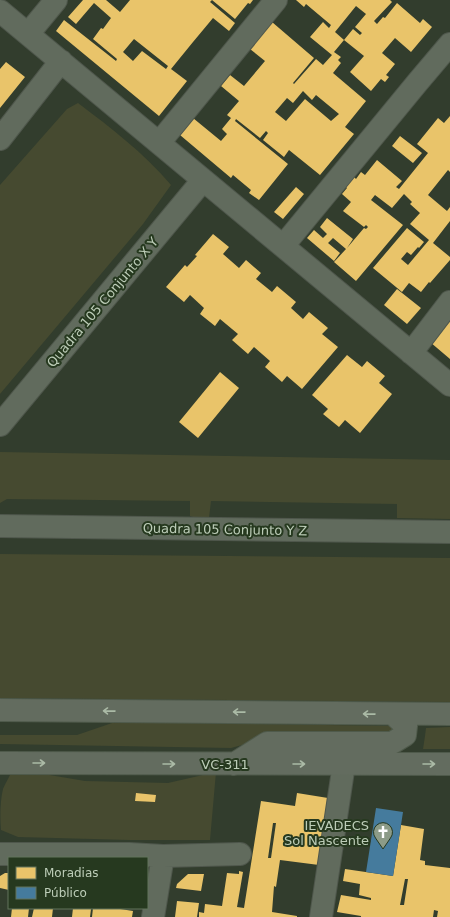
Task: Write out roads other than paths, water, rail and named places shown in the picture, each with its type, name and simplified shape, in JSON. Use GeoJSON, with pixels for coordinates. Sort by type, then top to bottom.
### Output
{"type":"FeatureCollection","features":[{"type":"Feature","properties":{"kind":"main road"},"geometry":{"type":"LineString","coordinates":[[0,710],[450,714]]}},
{"type":"Feature","properties":{"kind":"main road"},"geometry":{"type":"LineString","coordinates":[[0,718],[53,718],[82,711]]}},
{"type":"Feature","properties":{"kind":"main road"},"geometry":{"type":"LineString","coordinates":[[234,764],[267,743],[392,743],[405,735],[406,726],[393,714]]}},
{"type":"Feature","properties":{"kind":"main road","name":"VC-311"},"geometry":{"type":"LineString","coordinates":[[1,767],[365,763],[450,764]]}},
{"type":"Feature","properties":{"kind":"street"},"geometry":{"type":"LineString","coordinates":[[28,34],[56,0]]}},
{"type":"Feature","properties":{"kind":"street"},"geometry":{"type":"LineString","coordinates":[[159,143],[276,0]]}},
{"type":"Feature","properties":{"kind":"street"},"geometry":{"type":"LineString","coordinates":[[0,10],[450,385]]}},
{"type":"Feature","properties":{"kind":"street"},"geometry":{"type":"LineString","coordinates":[[283,246],[416,83],[450,44]]}},
{"type":"Feature","properties":{"kind":"street"},"geometry":{"type":"LineString","coordinates":[[0,139],[61,61]]}},
{"type":"Feature","properties":{"kind":"street","name":"Quadra 105 Conjunto X Y"},"geometry":{"type":"LineString","coordinates":[[0,425],[203,180]]}},
{"type":"Feature","properties":{"kind":"street"},"geometry":{"type":"LineString","coordinates":[[411,353],[450,302]]}},
{"type":"Feature","properties":{"kind":"street","name":"Quadra 105 Conjunto Y Z"},"geometry":{"type":"LineString","coordinates":[[0,526],[450,532]]}},
{"type":"Feature","properties":{"kind":"street"},"geometry":{"type":"LineString","coordinates":[[321,917],[344,764]]}},
{"type":"Feature","properties":{"kind":"street"},"geometry":{"type":"LineString","coordinates":[[0,854],[129,854],[163,856],[240,854]]}},
{"type":"Feature","properties":{"kind":"street"},"geometry":{"type":"LineString","coordinates":[[153,917],[163,856]]}},
{"type":"Feature","properties":{"kind":"place","name":"IEVADECS Sol Nascente"},"geometry":{"type":"Point","coordinates":[383,849]}}]}
